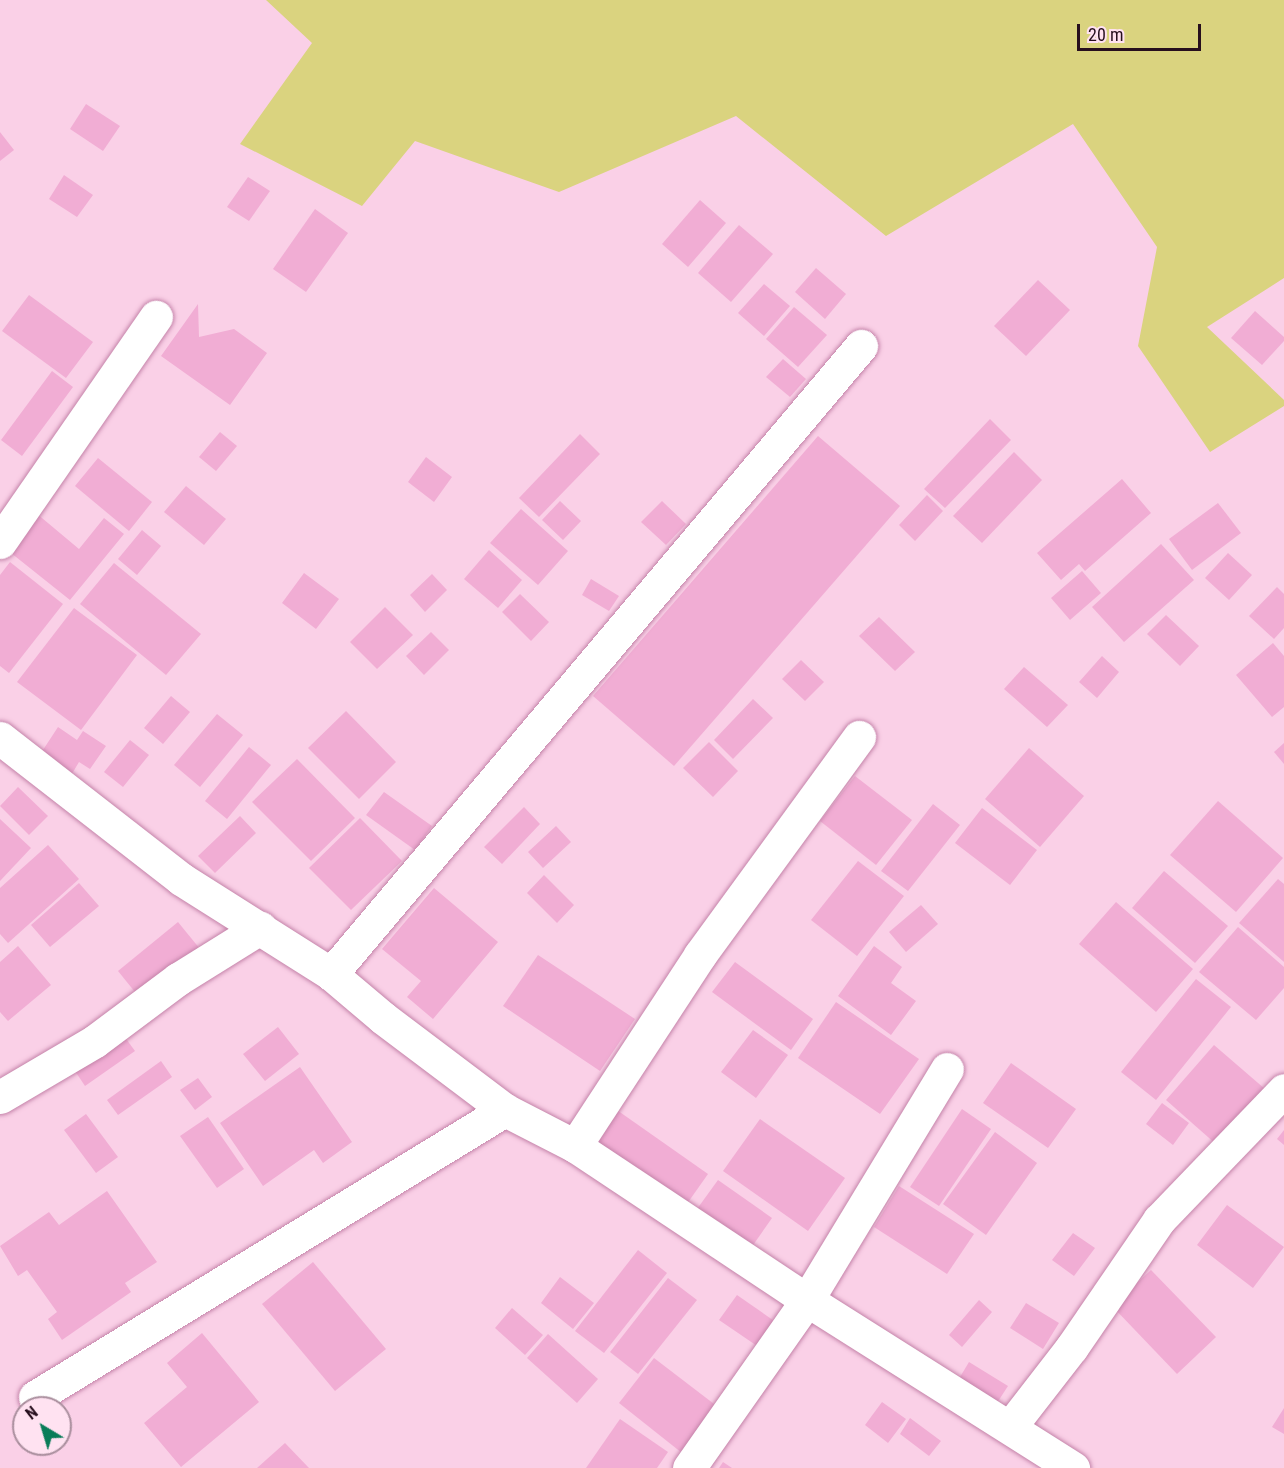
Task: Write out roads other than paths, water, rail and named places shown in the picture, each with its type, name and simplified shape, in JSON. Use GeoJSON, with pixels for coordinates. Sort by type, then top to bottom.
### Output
{"type":"FeatureCollection","features":[{"type":"Feature","properties":{"kind":"street"},"geometry":{"type":"LineString","coordinates":[[0,542],[156,317]]}},
{"type":"Feature","properties":{"kind":"street"},"geometry":{"type":"LineString","coordinates":[[331,974],[861,346]]}},
{"type":"Feature","properties":{"kind":"street"},"geometry":{"type":"LineString","coordinates":[[575,1146],[700,955],[859,736]]}},
{"type":"Feature","properties":{"kind":"street"},"geometry":{"type":"LineString","coordinates":[[0,738],[181,879],[331,974],[382,1018],[505,1110],[575,1146],[807,1300],[1073,1468]]}},
{"type":"Feature","properties":{"kind":"street"},"geometry":{"type":"LineString","coordinates":[[0,1097],[95,1041],[178,979],[260,928]]}},
{"type":"Feature","properties":{"kind":"street"},"geometry":{"type":"LineString","coordinates":[[689,1468],[807,1300],[948,1069]]}},
{"type":"Feature","properties":{"kind":"street"},"geometry":{"type":"LineString","coordinates":[[1010,1427],[1072,1347],[1159,1220],[1284,1090]]}},
{"type":"Feature","properties":{"kind":"street"},"geometry":{"type":"LineString","coordinates":[[37,1396],[505,1110]]}}]}
